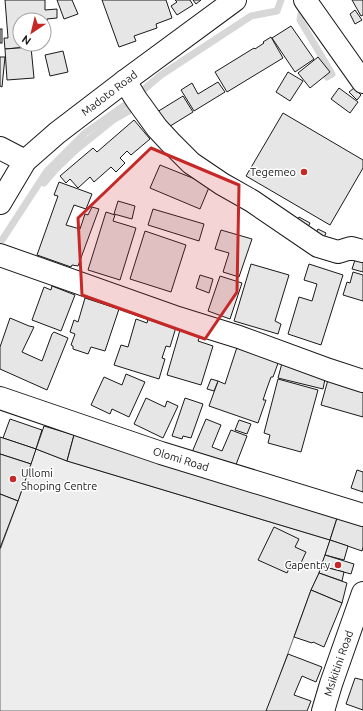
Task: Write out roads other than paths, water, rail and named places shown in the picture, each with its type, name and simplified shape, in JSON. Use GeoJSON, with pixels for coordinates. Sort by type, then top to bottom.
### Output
{"type":"FeatureCollection","features":[{"type":"Feature","properties":{"kind":"street","name":"Madoto Road"},"geometry":{"type":"LineString","coordinates":[[0,203],[25,161],[57,133],[235,0]]}},
{"type":"Feature","properties":{"kind":"street"},"geometry":{"type":"LineString","coordinates":[[305,0],[363,82]]}},
{"type":"Feature","properties":{"kind":"street"},"geometry":{"type":"LineString","coordinates":[[125,81],[157,128],[191,163],[222,184],[247,198],[318,246],[338,252],[351,248],[363,251]]}},
{"type":"Feature","properties":{"kind":"street"},"geometry":{"type":"LineString","coordinates":[[0,148],[25,161]]}},
{"type":"Feature","properties":{"kind":"street"},"geometry":{"type":"LineString","coordinates":[[0,256],[178,318],[240,337],[328,370],[363,381]]}},
{"type":"Feature","properties":{"kind":"street","name":"Olomi Road"},"geometry":{"type":"LineString","coordinates":[[0,398],[162,453],[363,515]]}},
{"type":"Feature","properties":{"kind":"street","name":"Msikitini Road"},"geometry":{"type":"LineString","coordinates":[[323,711],[363,593]]}},
{"type":"Feature","properties":{"kind":"waterway"},"geometry":{"type":"LineString","coordinates":[[2,240],[47,171],[85,133],[129,102],[161,75],[251,16],[277,11],[281,0]]}},
{"type":"Feature","properties":{"kind":"waterway"},"geometry":{"type":"LineString","coordinates":[[301,14],[300,20],[332,74],[327,77]]}},
{"type":"Feature","properties":{"kind":"waterway"},"geometry":{"type":"LineString","coordinates":[[44,183],[77,149],[113,120],[129,111],[133,101]]}},
{"type":"Feature","properties":{"kind":"place","name":"Tegemeo"},"geometry":{"type":"Point","coordinates":[304,172]}},
{"type":"Feature","properties":{"kind":"place","name":"Ullomi Shoping Centre"},"geometry":{"type":"Point","coordinates":[13,479]}},
{"type":"Feature","properties":{"kind":"place","name":"Capentry"},"geometry":{"type":"Point","coordinates":[338,565]}}]}
